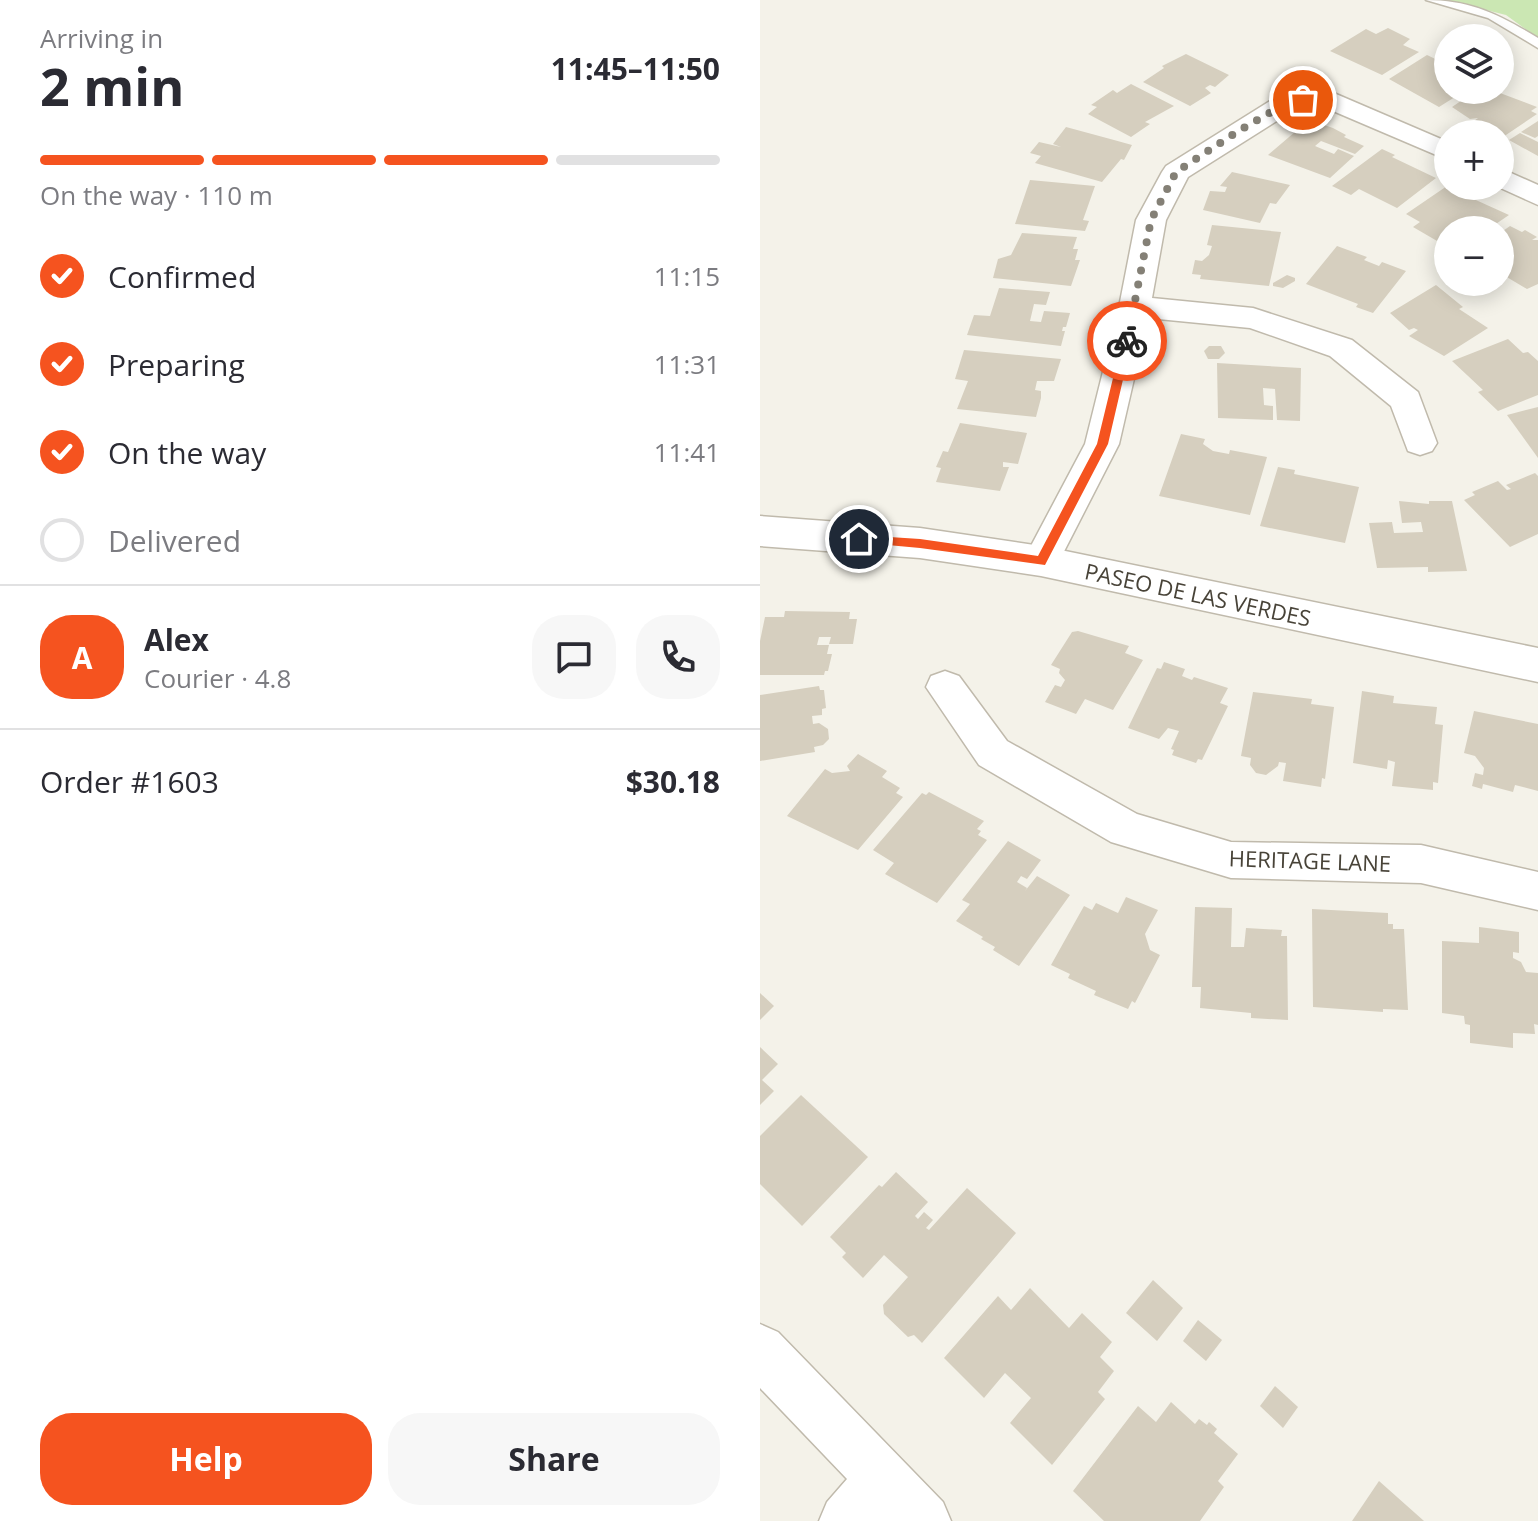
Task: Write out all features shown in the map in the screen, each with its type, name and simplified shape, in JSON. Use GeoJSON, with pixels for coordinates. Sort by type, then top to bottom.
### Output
{"type":"FeatureCollection","features":[{"type":"Feature","properties":{"kind":"street"},"geometry":{"type":"LineString","coordinates":[[1041,561],[1102,444],[1135,307],[1151,220],[1176,172],[1285,104],[1322,96],[1434,146]]}},
{"type":"Feature","properties":{"kind":"street"},"geometry":{"type":"LineString","coordinates":[[1514,184],[1538,196]]}},
{"type":"Feature","properties":{"kind":"street"},"geometry":{"type":"LineString","coordinates":[[1135,307],[1253,318],[1341,348],[1406,400],[1420,443]]}},
{"type":"Feature","properties":{"kind":"street","name":"PASEO DE LAS VERDES"},"geometry":{"type":"LineString","coordinates":[[760,531],[920,543],[1041,561],[1538,665]]}},
{"type":"Feature","properties":{"kind":"street","name":"HERITAGE LANE"},"geometry":{"type":"LineString","coordinates":[[945,687],[993,753],[1126,829],[1231,860],[1421,864],[1538,891]]}},
{"type":"Feature","properties":{"kind":"street"},"geometry":{"type":"LineString","coordinates":[[760,1350],[924,1521]]}},
{"type":"Feature","properties":{"kind":"street"},"geometry":{"type":"LineString","coordinates":[[846,1521],[883,1479]]}},
{"type":"Feature","properties":{"kind":"lane"},"geometry":{"type":"LineString","coordinates":[[1432,0],[1492,15],[1538,44]]}},
{"type":"Feature","properties":{"kind":"green space"},"geometry":{"type":"Polygon","coordinates":[[[1446,0],[1538,0],[1538,38],[1506,15],[1446,0]]]}},
{"type":"Feature","properties":{"kind":"building"},"geometry":{"type":"Polygon","coordinates":[[[1388,28],[1410,39],[1403,45],[1419,52],[1382,75],[1330,51],[1366,29],[1376,34],[1388,28]]]}},
{"type":"Feature","properties":{"kind":"building"},"geometry":{"type":"Polygon","coordinates":[[[1186,54],[1229,75],[1215,87],[1210,85],[1205,88],[1211,93],[1190,106],[1143,82],[1164,68],[1162,66],[1186,54]]]}},
{"type":"Feature","properties":{"kind":"building"},"geometry":{"type":"Polygon","coordinates":[[[1427,55],[1434,58],[1434,104],[1444,104],[1439,107],[1389,79],[1427,55]]]}},
{"type":"Feature","properties":{"kind":"building"},"geometry":{"type":"Polygon","coordinates":[[[1131,84],[1174,106],[1145,122],[1150,124],[1131,137],[1088,114],[1097,107],[1091,105],[1113,90],[1117,93],[1131,84]]]}},
{"type":"Feature","properties":{"kind":"building"},"geometry":{"type":"Polygon","coordinates":[[[1514,98],[1537,107],[1531,111],[1537,114],[1514,130],[1514,120],[1470,119],[1452,107],[1456,104],[1514,104],[1514,98]]]}},
{"type":"Feature","properties":{"kind":"building"},"geometry":{"type":"Polygon","coordinates":[[[1309,120],[1333,128],[1364,146],[1355,154],[1321,141],[1315,146],[1334,154],[1338,149],[1354,156],[1330,178],[1268,155],[1309,120]]]}},
{"type":"Feature","properties":{"kind":"building"},"geometry":{"type":"Polygon","coordinates":[[[1538,121],[1538,136],[1535,138],[1521,132],[1538,121]]]}},
{"type":"Feature","properties":{"kind":"building"},"geometry":{"type":"Polygon","coordinates":[[[1066,127],[1132,145],[1124,160],[1121,159],[1102,182],[1035,163],[1041,156],[1030,153],[1039,142],[1061,147],[1053,144],[1066,127]]]}},
{"type":"Feature","properties":{"kind":"building"},"geometry":{"type":"Polygon","coordinates":[[[1520,133],[1538,142],[1538,156],[1514,143],[1514,137],[1520,133]]]}},
{"type":"Feature","properties":{"kind":"building"},"geometry":{"type":"Polygon","coordinates":[[[1382,149],[1434,177],[1397,208],[1359,189],[1351,195],[1332,186],[1382,149]]]}},
{"type":"Feature","properties":{"kind":"building"},"geometry":{"type":"Polygon","coordinates":[[[1232,172],[1290,185],[1276,204],[1270,203],[1260,223],[1203,210],[1210,191],[1225,192],[1227,187],[1220,186],[1232,172]]]}},
{"type":"Feature","properties":{"kind":"building"},"geometry":{"type":"Polygon","coordinates":[[[1030,180],[1095,186],[1083,220],[1089,221],[1085,231],[1015,224],[1030,180]]]}},
{"type":"Feature","properties":{"kind":"building"},"geometry":{"type":"Polygon","coordinates":[[[1434,195],[1434,200],[1476,200],[1509,215],[1434,216],[1434,239],[1413,227],[1420,222],[1406,214],[1434,195]]]}},
{"type":"Feature","properties":{"kind":"building"},"geometry":{"type":"Polygon","coordinates":[[[1212,225],[1281,232],[1269,286],[1200,279],[1201,275],[1192,274],[1195,260],[1202,261],[1209,255],[1212,246],[1207,245],[1212,225]]]}},
{"type":"Feature","properties":{"kind":"building"},"geometry":{"type":"Polygon","coordinates":[[[1514,228],[1522,232],[1525,230],[1537,237],[1532,240],[1538,240],[1538,284],[1527,289],[1514,281],[1514,228]]]}},
{"type":"Feature","properties":{"kind":"building"},"geometry":{"type":"Polygon","coordinates":[[[1022,233],[1077,237],[1073,249],[1078,249],[1075,260],[1080,260],[1071,286],[993,278],[998,259],[1011,255],[1022,233]]]}},
{"type":"Feature","properties":{"kind":"building"},"geometry":{"type":"Polygon","coordinates":[[[1337,246],[1367,257],[1364,260],[1379,266],[1382,262],[1406,271],[1373,313],[1306,284],[1337,246]]]}},
{"type":"Feature","properties":{"kind":"building"},"geometry":{"type":"Polygon","coordinates":[[[1287,275],[1295,281],[1283,288],[1273,286],[1273,283],[1287,275]]]}},
{"type":"Feature","properties":{"kind":"building"},"geometry":{"type":"Polygon","coordinates":[[[1434,286],[1434,296],[1450,296],[1463,307],[1459,309],[1488,328],[1444,356],[1409,336],[1418,330],[1409,330],[1390,313],[1434,286]]]}},
{"type":"Feature","properties":{"kind":"building"},"geometry":{"type":"Polygon","coordinates":[[[999,288],[1050,292],[1046,305],[1034,304],[1030,321],[1041,322],[1044,311],[1070,313],[1066,327],[1063,327],[1062,331],[1065,331],[1061,346],[967,335],[974,315],[990,316],[999,288]]]}},
{"type":"Feature","properties":{"kind":"building"},"geometry":{"type":"Polygon","coordinates":[[[1508,339],[1523,353],[1528,352],[1538,361],[1538,395],[1498,411],[1478,392],[1483,390],[1452,361],[1508,339]]]}},
{"type":"Feature","properties":{"kind":"building"},"geometry":{"type":"Polygon","coordinates":[[[1209,346],[1221,346],[1225,353],[1219,359],[1208,359],[1204,351],[1209,346]]]}},
{"type":"Feature","properties":{"kind":"building"},"geometry":{"type":"Polygon","coordinates":[[[964,350],[1061,359],[1054,381],[1037,381],[1035,390],[1041,391],[1041,398],[1036,417],[957,409],[968,381],[955,379],[964,350]]]}},
{"type":"Feature","properties":{"kind":"building"},"geometry":{"type":"Polygon","coordinates":[[[1217,363],[1301,368],[1300,421],[1277,420],[1275,389],[1263,388],[1264,405],[1273,406],[1273,420],[1218,418],[1217,363]]]}},
{"type":"Feature","properties":{"kind":"building"},"geometry":{"type":"Polygon","coordinates":[[[1538,407],[1538,458],[1507,415],[1538,407]]]}},
{"type":"Feature","properties":{"kind":"building"},"geometry":{"type":"Polygon","coordinates":[[[960,423],[1027,433],[1018,464],[1003,462],[1003,467],[1009,467],[1000,491],[936,482],[941,468],[936,467],[943,451],[948,452],[960,423]]]}},
{"type":"Feature","properties":{"kind":"building"},"geometry":{"type":"Polygon","coordinates":[[[1181,434],[1205,439],[1203,444],[1213,451],[1229,454],[1230,450],[1267,457],[1250,515],[1159,496],[1181,434]]]}},
{"type":"Feature","properties":{"kind":"building"},"geometry":{"type":"Polygon","coordinates":[[[1278,467],[1295,470],[1294,474],[1359,487],[1345,543],[1260,526],[1278,467]]]}},
{"type":"Feature","properties":{"kind":"building"},"geometry":{"type":"Polygon","coordinates":[[[1535,473],[1538,476],[1538,534],[1510,547],[1464,500],[1475,495],[1472,492],[1498,481],[1507,490],[1511,489],[1506,485],[1535,473]]]}},
{"type":"Feature","properties":{"kind":"building"},"geometry":{"type":"Polygon","coordinates":[[[1399,501],[1429,504],[1429,501],[1452,501],[1467,571],[1428,572],[1428,567],[1377,568],[1369,523],[1392,522],[1394,533],[1423,532],[1421,522],[1402,523],[1399,501]]]}},
{"type":"Feature","properties":{"kind":"building"},"geometry":{"type":"Polygon","coordinates":[[[785,611],[850,612],[849,619],[857,619],[853,644],[829,644],[831,637],[819,637],[817,645],[829,645],[827,654],[832,654],[824,675],[760,675],[760,641],[765,617],[784,617],[785,611]]]}},
{"type":"Feature","properties":{"kind":"building"},"geometry":{"type":"Polygon","coordinates":[[[1078,631],[1129,646],[1125,653],[1143,660],[1113,710],[1085,699],[1076,714],[1045,702],[1055,685],[1061,687],[1065,680],[1059,673],[1060,669],[1051,665],[1072,632],[1078,631]]]}},
{"type":"Feature","properties":{"kind":"building"},"geometry":{"type":"Polygon","coordinates":[[[1164,662],[1185,669],[1182,676],[1228,688],[1220,703],[1228,706],[1202,760],[1198,759],[1196,763],[1172,755],[1174,750],[1171,749],[1179,731],[1168,728],[1159,739],[1128,728],[1157,668],[1161,669],[1164,662]]]}},
{"type":"Feature","properties":{"kind":"building"},"geometry":{"type":"Polygon","coordinates":[[[819,686],[820,690],[824,690],[826,708],[822,709],[822,715],[812,716],[813,724],[819,723],[828,729],[829,739],[823,745],[814,747],[815,752],[760,761],[760,695],[819,686]]]}},
{"type":"Feature","properties":{"kind":"building"},"geometry":{"type":"Polygon","coordinates":[[[1362,691],[1394,696],[1393,703],[1437,707],[1435,724],[1443,725],[1438,783],[1433,782],[1433,790],[1392,786],[1395,762],[1388,760],[1387,769],[1353,763],[1362,691]]]}},
{"type":"Feature","properties":{"kind":"building"},"geometry":{"type":"Polygon","coordinates":[[[1253,692],[1312,699],[1311,704],[1334,707],[1325,779],[1322,778],[1321,787],[1283,781],[1286,763],[1279,762],[1266,775],[1256,773],[1250,765],[1251,758],[1241,756],[1253,692]]]}},
{"type":"Feature","properties":{"kind":"building"},"geometry":{"type":"Polygon","coordinates":[[[1474,711],[1538,724],[1538,791],[1515,785],[1513,792],[1483,784],[1482,789],[1472,786],[1475,773],[1483,775],[1484,768],[1475,756],[1464,753],[1474,711]]]}},
{"type":"Feature","properties":{"kind":"building"},"geometry":{"type":"Polygon","coordinates":[[[858,754],[887,771],[882,777],[900,788],[896,793],[903,797],[858,850],[787,816],[825,769],[832,773],[850,771],[847,766],[858,754]]]}},
{"type":"Feature","properties":{"kind":"building"},"geometry":{"type":"Polygon","coordinates":[[[929,792],[984,821],[977,829],[981,831],[978,835],[987,840],[937,903],[885,874],[894,863],[873,850],[922,793],[926,795],[929,792]]]}},
{"type":"Feature","properties":{"kind":"building"},"geometry":{"type":"Polygon","coordinates":[[[1008,841],[1041,860],[1027,879],[1021,876],[1017,882],[1027,888],[1025,891],[1037,876],[1070,895],[1019,966],[993,950],[995,947],[981,939],[983,937],[956,921],[970,904],[962,900],[1008,841]]]}},
{"type":"Feature","properties":{"kind":"building"},"geometry":{"type":"Polygon","coordinates":[[[1126,897],[1158,910],[1145,934],[1150,950],[1160,955],[1135,1003],[1132,1001],[1128,1009],[1094,995],[1096,991],[1068,978],[1070,974],[1051,965],[1084,906],[1092,910],[1096,903],[1118,913],[1126,897]]]}},
{"type":"Feature","properties":{"kind":"building"},"geometry":{"type":"Polygon","coordinates":[[[1195,907],[1232,908],[1231,947],[1244,947],[1246,928],[1282,930],[1281,936],[1287,936],[1288,1020],[1251,1018],[1251,1013],[1200,1008],[1201,987],[1192,987],[1195,907]]]}},
{"type":"Feature","properties":{"kind":"building"},"geometry":{"type":"Polygon","coordinates":[[[1312,909],[1388,913],[1388,924],[1393,924],[1393,929],[1404,929],[1408,1010],[1383,1009],[1383,1012],[1313,1007],[1312,909]]]}},
{"type":"Feature","properties":{"kind":"building"},"geometry":{"type":"Polygon","coordinates":[[[1479,927],[1519,932],[1519,953],[1513,952],[1513,958],[1521,962],[1526,972],[1538,973],[1538,1025],[1534,1024],[1535,1034],[1513,1033],[1513,1048],[1470,1043],[1470,1025],[1465,1024],[1464,1016],[1442,1013],[1442,941],[1479,943],[1479,927]]]}},
{"type":"Feature","properties":{"kind":"building"},"geometry":{"type":"Polygon","coordinates":[[[760,993],[774,1006],[760,1020],[760,993]]]}},
{"type":"Feature","properties":{"kind":"building"},"geometry":{"type":"Polygon","coordinates":[[[760,1047],[778,1064],[762,1080],[774,1091],[760,1105],[760,1047]]]}},
{"type":"Feature","properties":{"kind":"building"},"geometry":{"type":"Polygon","coordinates":[[[801,1095],[868,1157],[802,1226],[760,1184],[760,1136],[801,1095]]]}},
{"type":"Feature","properties":{"kind":"building"},"geometry":{"type":"Polygon","coordinates":[[[896,1172],[928,1202],[915,1216],[918,1219],[924,1212],[933,1220],[926,1228],[929,1230],[967,1188],[1016,1233],[922,1343],[914,1335],[908,1337],[884,1314],[883,1305],[908,1277],[884,1255],[863,1278],[842,1257],[846,1253],[830,1237],[879,1185],[882,1187],[896,1172]]]}},
{"type":"Feature","properties":{"kind":"building"},"geometry":{"type":"Polygon","coordinates":[[[1153,1280],[1183,1308],[1157,1341],[1126,1313],[1153,1280]]]}},
{"type":"Feature","properties":{"kind":"building"},"geometry":{"type":"Polygon","coordinates":[[[1030,1288],[1069,1328],[1082,1313],[1112,1342],[1100,1357],[1114,1371],[1098,1392],[1105,1399],[1052,1465],[1010,1423],[1031,1398],[1005,1373],[984,1398],[944,1358],[998,1296],[1011,1310],[1030,1288]]]}},
{"type":"Feature","properties":{"kind":"building"},"geometry":{"type":"Polygon","coordinates":[[[1198,1320],[1222,1340],[1206,1361],[1183,1341],[1198,1320]]]}},
{"type":"Feature","properties":{"kind":"building"},"geometry":{"type":"Polygon","coordinates":[[[1275,1386],[1298,1407],[1283,1428],[1260,1406],[1275,1386]]]}},
{"type":"Feature","properties":{"kind":"building"},"geometry":{"type":"Polygon","coordinates":[[[1171,1402],[1195,1424],[1199,1419],[1207,1425],[1209,1422],[1217,1429],[1214,1433],[1238,1454],[1218,1481],[1224,1487],[1200,1521],[1104,1521],[1073,1491],[1138,1406],[1156,1422],[1171,1402]]]}},
{"type":"Feature","properties":{"kind":"building"},"geometry":{"type":"Polygon","coordinates":[[[1379,1481],[1424,1521],[1352,1521],[1379,1481]]]}},
{"type":"Feature","properties":{"kind":"way so far"},"geometry":{"type":"LineString","coordinates":[[1127,341],[1151,220],[1176,172],[1285,104],[1303,100]]}},
{"type":"Feature","properties":{"kind":"route"},"geometry":{"type":"LineString","coordinates":[[859,539],[920,543],[1041,561],[1102,444],[1127,341]]}}]}
